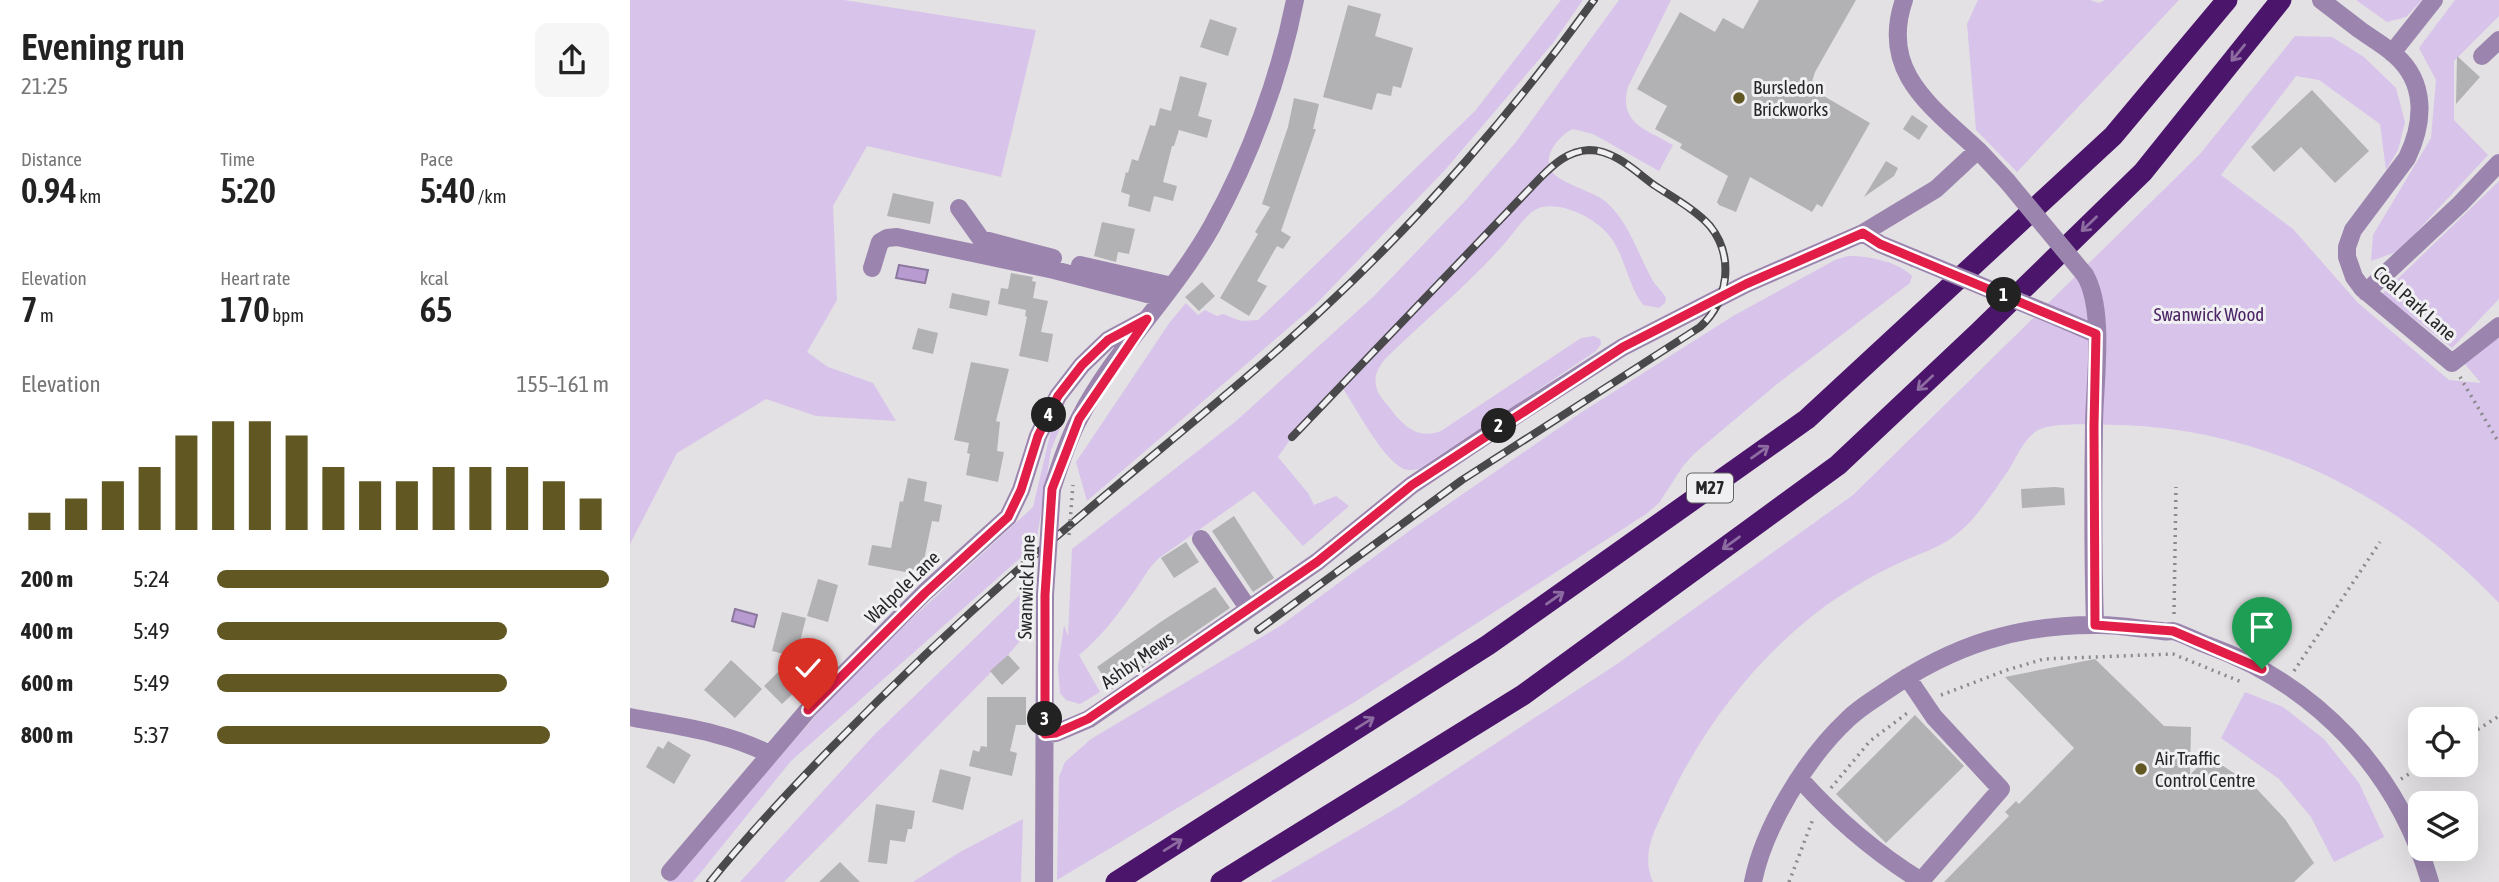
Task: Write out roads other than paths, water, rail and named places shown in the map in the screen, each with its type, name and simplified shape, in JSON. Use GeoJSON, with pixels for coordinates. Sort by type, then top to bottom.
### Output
{"type":"FeatureCollection","features":[{"type":"Feature","properties":{"kind":"highway","name":"M27"},"geometry":{"type":"LineString","coordinates":[[1116,882],[1488,645],[1807,419],[2113,136],[2227,0]]}},
{"type":"Feature","properties":{"kind":"highway"},"geometry":{"type":"LineString","coordinates":[[1222,882],[1523,695],[1838,465],[2143,172],[2281,0]]}},
{"type":"Feature","properties":{"kind":"street","name":"Swanwick Lane"},"geometry":{"type":"LineString","coordinates":[[1044,875],[1045,595],[1052,489],[1079,419],[1212,226],[1262,115],[1280,61],[1295,0]]}},
{"type":"Feature","properties":{"kind":"street"},"geometry":{"type":"LineString","coordinates":[[1904,0],[1898,21],[1898,36],[1905,74],[1920,95],[2007,181],[2085,275],[2095,298],[2095,625]]}},
{"type":"Feature","properties":{"kind":"street","name":"Coal Park Lane"},"geometry":{"type":"LineString","coordinates":[[2321,0],[2392,52],[2414,80],[2419,99],[2417,133],[2407,158],[2349,239],[2347,257],[2350,268],[2366,292],[2452,363],[2499,327]]}},
{"type":"Feature","properties":{"kind":"street"},"geometry":{"type":"LineString","coordinates":[[2392,52],[2434,0]]}},
{"type":"Feature","properties":{"kind":"street"},"geometry":{"type":"LineString","coordinates":[[2482,56],[2499,40]]}},
{"type":"Feature","properties":{"kind":"street","name":"Ashby Mews"},"geometry":{"type":"LineString","coordinates":[[1045,734],[1056,733],[1088,719],[1317,562],[1412,485],[1623,347],[1746,284],[1863,233],[1936,189],[1978,150]]}},
{"type":"Feature","properties":{"kind":"street"},"geometry":{"type":"LineString","coordinates":[[2366,292],[2460,204],[2499,163]]}},
{"type":"Feature","properties":{"kind":"street"},"geometry":{"type":"LineString","coordinates":[[959,208],[975,232],[986,242],[1167,292]]}},
{"type":"Feature","properties":{"kind":"street"},"geometry":{"type":"LineString","coordinates":[[1863,233],[1880,244],[2096,334]]}},
{"type":"Feature","properties":{"kind":"street"},"geometry":{"type":"LineString","coordinates":[[872,268],[880,242],[887,238],[906,238],[1167,292]]}},
{"type":"Feature","properties":{"kind":"street","name":"Swanwick Lane"},"geometry":{"type":"LineString","coordinates":[[1021,490],[1038,436],[1058,396],[1082,365],[1108,340],[1147,319]]}},
{"type":"Feature","properties":{"kind":"street","name":"Walpole Lane"},"geometry":{"type":"LineString","coordinates":[[670,872],[808,710],[925,593],[1008,517],[1021,490]]}},
{"type":"Feature","properties":{"kind":"street"},"geometry":{"type":"LineString","coordinates":[[1201,539],[1248,608]]}},
{"type":"Feature","properties":{"kind":"street"},"geometry":{"type":"LineString","coordinates":[[1753,882],[1768,838],[1800,779],[1825,744],[1848,719],[1907,677],[1942,657],[1993,638],[2049,626],[2095,625],[2173,631],[2244,660],[2286,683],[2311,701],[2337,724],[2372,765],[2409,824],[2430,882]]}},
{"type":"Feature","properties":{"kind":"street"},"geometry":{"type":"LineString","coordinates":[[1800,779],[1820,801],[1886,859],[1921,881],[2001,789],[1922,702],[1907,677]]}},
{"type":"Feature","properties":{"kind":"street"},"geometry":{"type":"LineString","coordinates":[[630,717],[710,733],[755,746],[769,754]]}},
{"type":"Feature","properties":{"kind":"railway"},"geometry":{"type":"LineString","coordinates":[[710,882],[816,763],[951,630],[1044,547],[1264,362],[1361,273],[1467,160],[1533,81],[1594,0]]}},
{"type":"Feature","properties":{"kind":"railway"},"geometry":{"type":"LineString","coordinates":[[1258,630],[1462,480],[1700,327],[1717,305],[1725,279],[1723,251],[1718,238],[1698,215],[1616,157],[1589,150],[1568,156],[1540,178],[1292,437]]}},
{"type":"Feature","properties":{"kind":"place","name":"Bursledon Brickworks"},"geometry":{"type":"Point","coordinates":[1739,98]}},
{"type":"Feature","properties":{"kind":"place","name":"Air Traffic Control Centre"},"geometry":{"type":"Point","coordinates":[2141,769]}},
{"type":"Feature","properties":{"kind":"park label","name":"Swanwick Wood"},"geometry":{"type":"Point","coordinates":[2209,314]}}]}
